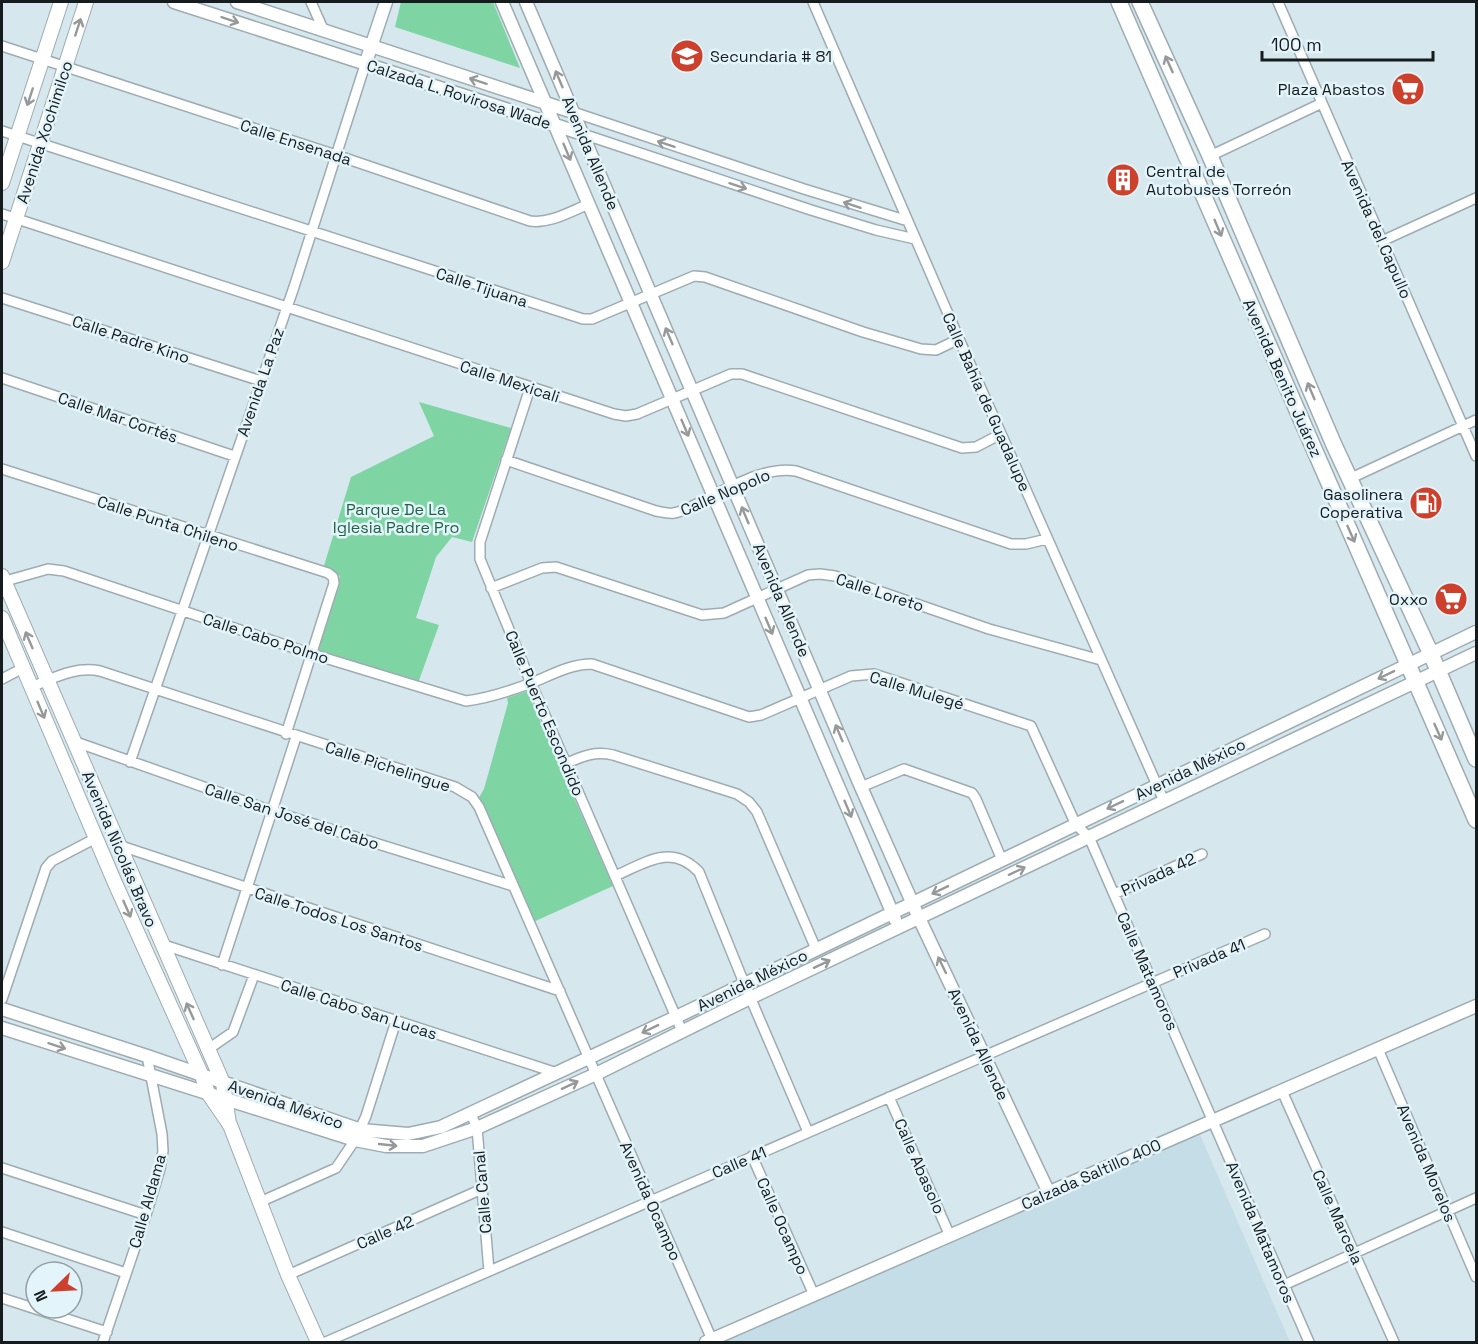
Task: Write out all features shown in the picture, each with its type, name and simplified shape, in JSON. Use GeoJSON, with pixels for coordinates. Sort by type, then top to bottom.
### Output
{"type":"FeatureCollection","features":[{"type":"Feature","properties":{"kind":"main road","name":"Avenida Xochimilco"},"geometry":{"type":"LineString","coordinates":[[2,183],[61,2]]}},
{"type":"Feature","properties":{"kind":"main road","name":"Avenida Xochimilco"},"geometry":{"type":"LineString","coordinates":[[2,262],[86,2]]}},
{"type":"Feature","properties":{"kind":"main road","name":"Avenida Benito Juárez"},"geometry":{"type":"LineString","coordinates":[[1119,2],[1476,820]]}},
{"type":"Feature","properties":{"kind":"main road","name":"Avenida Benito Juárez"},"geometry":{"type":"LineString","coordinates":[[1140,2],[1210,156],[1334,445],[1431,654],[1476,759]]}},
{"type":"Feature","properties":{"kind":"main road"},"geometry":{"type":"LineString","coordinates":[[1151,75],[1162,83],[1170,95],[1191,141],[1210,156],[1194,174]]}},
{"type":"Feature","properties":{"kind":"main road"},"geometry":{"type":"LineString","coordinates":[[1304,427],[1311,426],[1317,429],[1334,445]]}},
{"type":"Feature","properties":{"kind":"main road","name":"Avenida Nicolás Bravo"},"geometry":{"type":"LineString","coordinates":[[2,580],[223,1083],[230,1125]]}},
{"type":"Feature","properties":{"kind":"main road","name":"Avenida Nicolás Bravo"},"geometry":{"type":"LineString","coordinates":[[2,618],[208,1094],[230,1125],[288,1275],[318,1342]]}},
{"type":"Feature","properties":{"kind":"main road"},"geometry":{"type":"LineString","coordinates":[[115,883],[133,879]]}},
{"type":"Feature","properties":{"kind":"street","name":"Calzada L. Rovirosa Wade"},"geometry":{"type":"LineString","coordinates":[[174,2],[811,210],[876,230],[915,239]]}},
{"type":"Feature","properties":{"kind":"street","name":"Calzada L. Rovirosa Wade"},"geometry":{"type":"LineString","coordinates":[[237,2],[804,189],[908,221]]}},
{"type":"Feature","properties":{"kind":"street"},"geometry":{"type":"LineString","coordinates":[[311,2],[323,29]]}},
{"type":"Feature","properties":{"kind":"street","name":"Avenida La Paz"},"geometry":{"type":"LineString","coordinates":[[130,762],[286,308],[386,2]]}},
{"type":"Feature","properties":{"kind":"street","name":"Avenida Allende"},"geometry":{"type":"LineString","coordinates":[[502,2],[898,927]]}},
{"type":"Feature","properties":{"kind":"street","name":"Avenida Allende"},"geometry":{"type":"LineString","coordinates":[[526,2],[861,787],[919,918],[1049,1193]]}},
{"type":"Feature","properties":{"kind":"street","name":"Calle Bahía de Guadalupe"},"geometry":{"type":"LineString","coordinates":[[813,2],[915,239],[1164,801]]}},
{"type":"Feature","properties":{"kind":"street","name":"Avenida del Capullo"},"geometry":{"type":"LineString","coordinates":[[1278,2],[1476,456]]}},
{"type":"Feature","properties":{"kind":"street","name":"Calle Ensenada"},"geometry":{"type":"LineString","coordinates":[[2,46],[530,221],[539,223],[548,221],[589,204]]}},
{"type":"Feature","properties":{"kind":"street"},"geometry":{"type":"LineString","coordinates":[[1210,156],[1322,103]]}},
{"type":"Feature","properties":{"kind":"street","name":"Calle Tijuana"},"geometry":{"type":"LineString","coordinates":[[2,131],[583,320],[592,319],[694,276],[705,277],[921,350],[936,350],[959,339]]}},
{"type":"Feature","properties":{"kind":"street"},"geometry":{"type":"LineString","coordinates":[[1382,241],[1476,198]]}},
{"type":"Feature","properties":{"kind":"street","name":"Calle Mexicali"},"geometry":{"type":"LineString","coordinates":[[2,214],[530,388],[626,416],[637,414],[731,374],[742,374],[962,448],[976,447],[1001,434]]}},
{"type":"Feature","properties":{"kind":"street","name":"Calle Padre Kino"},"geometry":{"type":"LineString","coordinates":[[2,298],[261,381]]}},
{"type":"Feature","properties":{"kind":"street","name":"Calle Mar Cortés"},"geometry":{"type":"LineString","coordinates":[[2,378],[234,456]]}},
{"type":"Feature","properties":{"kind":"street","name":"Calle Puerto Escondido"},"geometry":{"type":"LineString","coordinates":[[530,388],[480,542],[480,559],[531,683],[682,1031]]}},
{"type":"Feature","properties":{"kind":"street"},"geometry":{"type":"LineString","coordinates":[[1349,478],[1476,420]]}},
{"type":"Feature","properties":{"kind":"street","name":"Calle Nopolo"},"geometry":{"type":"LineString","coordinates":[[506,460],[656,511],[672,514],[733,486],[773,471],[785,469],[1011,544],[1026,544],[1047,538]]}},
{"type":"Feature","properties":{"kind":"street","name":"Calle Punta Chileno"},"geometry":{"type":"LineString","coordinates":[[2,470],[328,573],[333,577],[334,584],[312,654]]}},
{"type":"Feature","properties":{"kind":"street","name":"Calle Loreto"},"geometry":{"type":"LineString","coordinates":[[491,588],[542,568],[556,567],[702,615],[724,613],[808,575],[834,576],[989,629],[1101,660]]}},
{"type":"Feature","properties":{"kind":"street","name":"Calle Cabo Polmo"},"geometry":{"type":"LineString","coordinates":[[2,580],[48,569],[64,571],[312,654],[466,701],[477,700],[531,683]]}},
{"type":"Feature","properties":{"kind":"street","name":"Avenida México"},"geometry":{"type":"LineString","coordinates":[[2,1028],[227,1100],[358,1135],[408,1134],[441,1127],[676,1017],[1476,632]]}},
{"type":"Feature","properties":{"kind":"street","name":"Avenida México"},"geometry":{"type":"LineString","coordinates":[[2,1009],[223,1083],[386,1146],[423,1146],[477,1128],[596,1074],[898,927],[1476,653]]}},
{"type":"Feature","properties":{"kind":"street"},"geometry":{"type":"LineString","coordinates":[[286,734],[312,654]]}},
{"type":"Feature","properties":{"kind":"street","name":"Calle Mulegé"},"geometry":{"type":"LineString","coordinates":[[531,683],[572,666],[592,664],[749,717],[761,715],[851,676],[874,674],[1031,726],[1076,825]]}},
{"type":"Feature","properties":{"kind":"street"},"geometry":{"type":"LineString","coordinates":[[2,679],[23,668]]}},
{"type":"Feature","properties":{"kind":"street","name":"Calle Pichelingue"},"geometry":{"type":"LineString","coordinates":[[31,687],[76,670],[87,669],[155,689],[464,791],[479,807],[589,1058]]}},
{"type":"Feature","properties":{"kind":"street"},"geometry":{"type":"LineString","coordinates":[[222,965],[296,737]]}},
{"type":"Feature","properties":{"kind":"street","name":"Calle San José del Cabo"},"geometry":{"type":"LineString","coordinates":[[73,741],[272,811],[513,885]]}},
{"type":"Feature","properties":{"kind":"street"},"geometry":{"type":"LineString","coordinates":[[567,763],[590,754],[601,753],[737,794],[749,802],[757,812],[816,949]]}},
{"type":"Feature","properties":{"kind":"street"},"geometry":{"type":"LineString","coordinates":[[861,787],[904,769],[972,793],[1002,860]]}},
{"type":"Feature","properties":{"kind":"street","name":"Calle Matamoros"},"geometry":{"type":"LineString","coordinates":[[1076,825],[1089,837],[1213,1121]]}},
{"type":"Feature","properties":{"kind":"street"},"geometry":{"type":"LineString","coordinates":[[2,999],[46,868],[52,861],[96,838]]}},
{"type":"Feature","properties":{"kind":"street","name":"Calle Todos Los Santos"},"geometry":{"type":"LineString","coordinates":[[118,846],[560,991]]}},
{"type":"Feature","properties":{"kind":"street","name":"Privada 42"},"geometry":{"type":"LineString","coordinates":[[1114,894],[1202,854]]}},
{"type":"Feature","properties":{"kind":"street"},"geometry":{"type":"LineString","coordinates":[[615,876],[661,857],[681,858],[693,865],[699,872],[808,1132]]}},
{"type":"Feature","properties":{"kind":"street","name":"Privada 41"},"geometry":{"type":"LineString","coordinates":[[1153,982],[1265,934]]}},
{"type":"Feature","properties":{"kind":"street","name":"Calle Cabo San Lucas"},"geometry":{"type":"LineString","coordinates":[[161,944],[557,1073]]}},
{"type":"Feature","properties":{"kind":"street"},"geometry":{"type":"LineString","coordinates":[[207,1050],[233,1032],[254,975]]}},
{"type":"Feature","properties":{"kind":"street","name":"Calle 41"},"geometry":{"type":"LineString","coordinates":[[326,1342],[1153,982]]}},
{"type":"Feature","properties":{"kind":"street","name":"Calzada Saltillo 400"},"geometry":{"type":"LineString","coordinates":[[710,1342],[1476,1006]]}},
{"type":"Feature","properties":{"kind":"street"},"geometry":{"type":"LineString","coordinates":[[260,1202],[336,1168],[358,1135],[396,1021]]}},
{"type":"Feature","properties":{"kind":"street","name":"Avenida Morelos"},"geometry":{"type":"LineString","coordinates":[[1378,1049],[1476,1277]]}},
{"type":"Feature","properties":{"kind":"street","name":"Calle Aldama"},"geometry":{"type":"LineString","coordinates":[[103,1342],[146,1215],[163,1151],[162,1134],[147,1056]]}},
{"type":"Feature","properties":{"kind":"street","name":"Avenida Ocampo"},"geometry":{"type":"LineString","coordinates":[[589,1058],[710,1342]]}},
{"type":"Feature","properties":{"kind":"street","name":"Calle Marcela"},"geometry":{"type":"LineString","coordinates":[[1282,1091],[1394,1342]]}},
{"type":"Feature","properties":{"kind":"street","name":"Calle Abasolo"},"geometry":{"type":"LineString","coordinates":[[889,1097],[950,1236]]}},
{"type":"Feature","properties":{"kind":"street","name":"Calle Canal"},"geometry":{"type":"LineString","coordinates":[[471,1114],[477,1128],[489,1271]]}},
{"type":"Feature","properties":{"kind":"street","name":"Avenida Matamoros"},"geometry":{"type":"LineString","coordinates":[[1213,1121],[1309,1342]]}},
{"type":"Feature","properties":{"kind":"street","name":"Calle Ocampo"},"geometry":{"type":"LineString","coordinates":[[752,1156],[814,1295]]}},
{"type":"Feature","properties":{"kind":"street"},"geometry":{"type":"LineString","coordinates":[[2,1168],[146,1215]]}},
{"type":"Feature","properties":{"kind":"street","name":"Calle 42"},"geometry":{"type":"LineString","coordinates":[[288,1275],[482,1189]]}},
{"type":"Feature","properties":{"kind":"street"},"geometry":{"type":"LineString","coordinates":[[1284,1284],[1476,1198]]}},
{"type":"Feature","properties":{"kind":"street"},"geometry":{"type":"LineString","coordinates":[[2,1232],[126,1273]]}},
{"type":"Feature","properties":{"kind":"street"},"geometry":{"type":"LineString","coordinates":[[2,1298],[107,1332]]}},
{"type":"Feature","properties":{"kind":"shaded area"},"geometry":{"type":"Polygon","coordinates":[[[1198,1130],[1290,1342],[722,1342],[719,1337],[1198,1130]]]}},
{"type":"Feature","properties":{"kind":"green space"},"geometry":{"type":"Polygon","coordinates":[[[401,2],[493,2],[520,68],[395,27],[401,2]]]}},
{"type":"Feature","properties":{"kind":"green space","name":"Parque De La Iglesia Padre Pro"},"geometry":{"type":"Polygon","coordinates":[[[419,402],[511,428],[472,542],[452,537],[436,557],[416,618],[439,625],[417,686],[314,653],[340,576],[323,569],[351,477],[434,436],[419,402]]]}},
{"type":"Feature","properties":{"kind":"green space"},"geometry":{"type":"Polygon","coordinates":[[[527,691],[613,886],[531,923],[477,801],[484,789],[508,703],[507,698],[527,691]]]}},
{"type":"Feature","properties":{"kind":"place","name":"Secundaria # 81"},"geometry":{"type":"Point","coordinates":[687,56]}},
{"type":"Feature","properties":{"kind":"place","name":"Plaza Abastos"},"geometry":{"type":"Point","coordinates":[1408,89]}},
{"type":"Feature","properties":{"kind":"place","name":"Central de Autobuses Torreón"},"geometry":{"type":"Point","coordinates":[1123,180]}},
{"type":"Feature","properties":{"kind":"place","name":"Gasolinera Coperativa"},"geometry":{"type":"Point","coordinates":[1426,503]}},
{"type":"Feature","properties":{"kind":"place","name":"Oxxo"},"geometry":{"type":"Point","coordinates":[1451,599]}}]}
